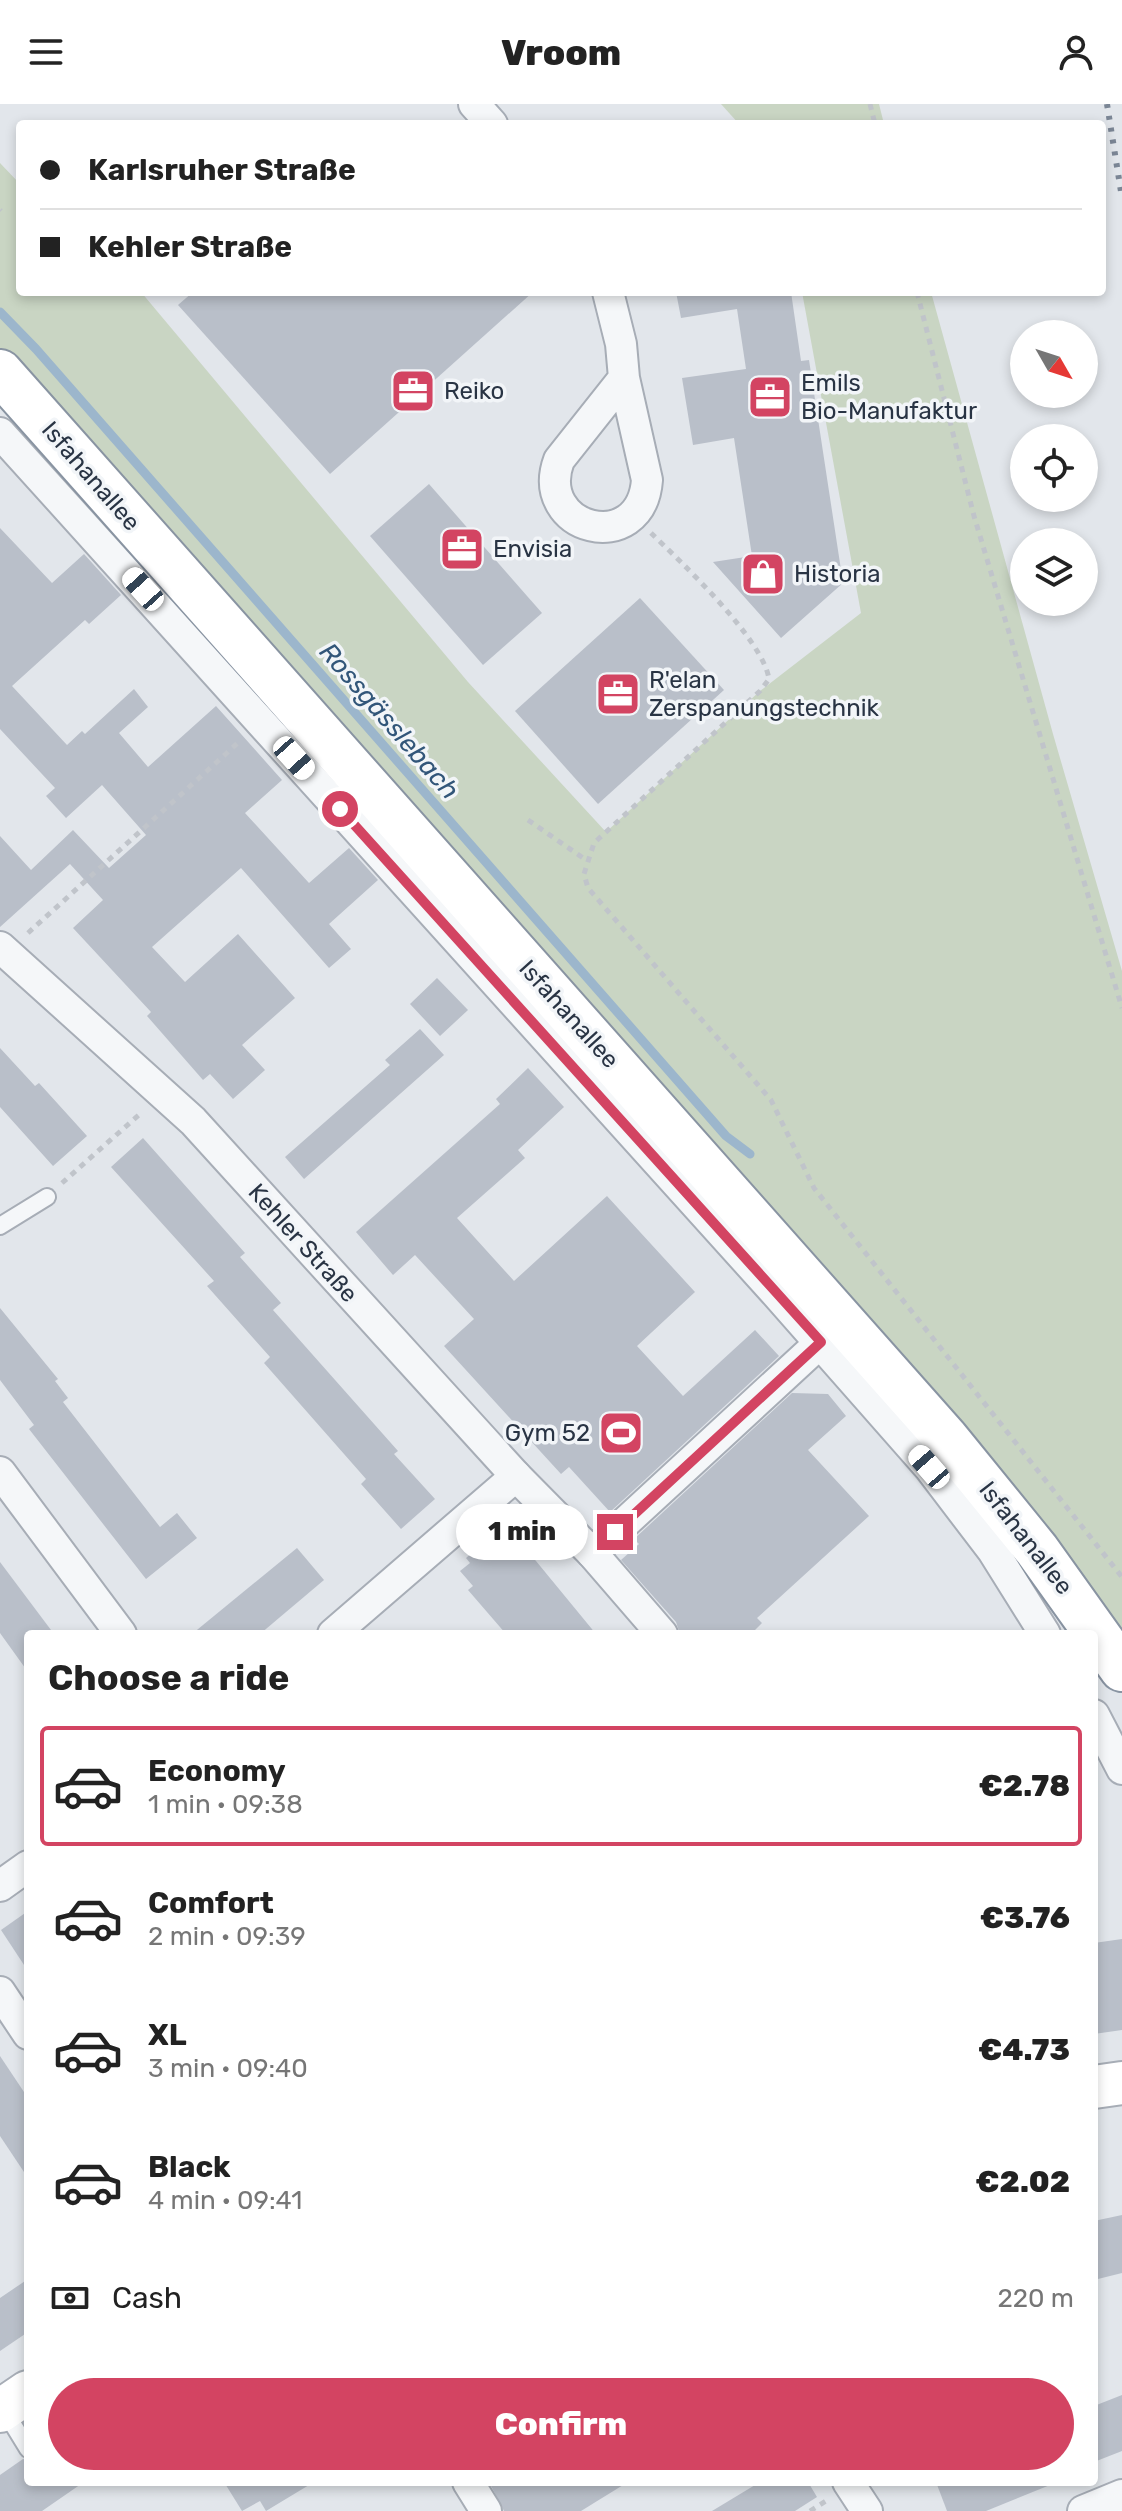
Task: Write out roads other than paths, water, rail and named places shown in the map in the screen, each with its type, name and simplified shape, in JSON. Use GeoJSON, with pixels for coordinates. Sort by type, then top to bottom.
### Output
{"type":"FeatureCollection","features":[{"type":"Feature","properties":{"kind":"highway","name":"Isfahanallee"},"geometry":{"type":"LineString","coordinates":[[0,372],[946,1438],[1037,1550],[1094,1630]]}},
{"type":"Feature","properties":{"kind":"highway","name":"Isfahanallee"},"geometry":{"type":"LineString","coordinates":[[1098,1635],[1122,1669]]}},
{"type":"Feature","properties":{"kind":"street"},"geometry":{"type":"LineString","coordinates":[[474,104],[488,120]]}},
{"type":"Feature","properties":{"kind":"street"},"geometry":{"type":"LineString","coordinates":[[609,296],[647,480],[646,495],[633,515],[615,526],[595,528],[577,522],[561,505],[553,476],[559,460],[624,378]]}},
{"type":"Feature","properties":{"kind":"street"},"geometry":{"type":"LineString","coordinates":[[0,433],[821,1342],[929,1467],[993,1551],[1042,1630]]}},
{"type":"Feature","properties":{"kind":"street","name":"Kehler Straße"},"geometry":{"type":"LineString","coordinates":[[3,950],[193,1121],[516,1476],[592,1553],[659,1630]]}},
{"type":"Feature","properties":{"kind":"street"},"geometry":{"type":"LineString","coordinates":[[592,1553],[821,1342]]}},
{"type":"Feature","properties":{"kind":"street"},"geometry":{"type":"LineString","coordinates":[[0,1472],[118,1630]]}},
{"type":"Feature","properties":{"kind":"street"},"geometry":{"type":"LineString","coordinates":[[338,1630],[516,1476]]}},
{"type":"Feature","properties":{"kind":"street"},"geometry":{"type":"LineString","coordinates":[[1098,1723],[1122,1769]]}},
{"type":"Feature","properties":{"kind":"street"},"geometry":{"type":"LineString","coordinates":[[0,1886],[24,1869]]}},
{"type":"Feature","properties":{"kind":"street"},"geometry":{"type":"LineString","coordinates":[[0,1992],[24,2028]]}},
{"type":"Feature","properties":{"kind":"street"},"geometry":{"type":"LineString","coordinates":[[1098,2086],[1122,2083]]}},
{"type":"Feature","properties":{"kind":"street"},"geometry":{"type":"LineString","coordinates":[[470,2486],[486,2511]]}},
{"type":"Feature","properties":{"kind":"street"},"geometry":{"type":"LineString","coordinates":[[851,2486],[867,2511]]}},
{"type":"Feature","properties":{"kind":"street"},"geometry":{"type":"LineString","coordinates":[[1083,2511],[1122,2495]]}},
{"type":"Feature","properties":{"kind":"lane"},"geometry":{"type":"LineString","coordinates":[[0,1226],[47,1197]]}},
{"type":"Feature","properties":{"kind":"lane"},"geometry":{"type":"LineString","coordinates":[[10,2404],[24,2439]]}},
{"type":"Feature","properties":{"kind":"waterway","name":"Rossgässlebach"},"geometry":{"type":"LineString","coordinates":[[0,312],[36,349],[726,1136],[750,1154]]}},
{"type":"Feature","properties":{"kind":"railway"},"geometry":{"type":"LineString","coordinates":[[1107,104],[1122,198]]}},
{"type":"Feature","properties":{"kind":"place","name":"Reiko"},"geometry":{"type":"Point","coordinates":[413,391]}},
{"type":"Feature","properties":{"kind":"place","name":"Emils Bio-Manufaktur"},"geometry":{"type":"Point","coordinates":[770,397]}},
{"type":"Feature","properties":{"kind":"place","name":"Envisia"},"geometry":{"type":"Point","coordinates":[462,549]}},
{"type":"Feature","properties":{"kind":"place","name":"Historia"},"geometry":{"type":"Point","coordinates":[763,574]}},
{"type":"Feature","properties":{"kind":"place","name":"R'elan Zerspanungstechnik"},"geometry":{"type":"Point","coordinates":[618,694]}},
{"type":"Feature","properties":{"kind":"place","name":"Gym 52"},"geometry":{"type":"Point","coordinates":[621,1433]}}]}
